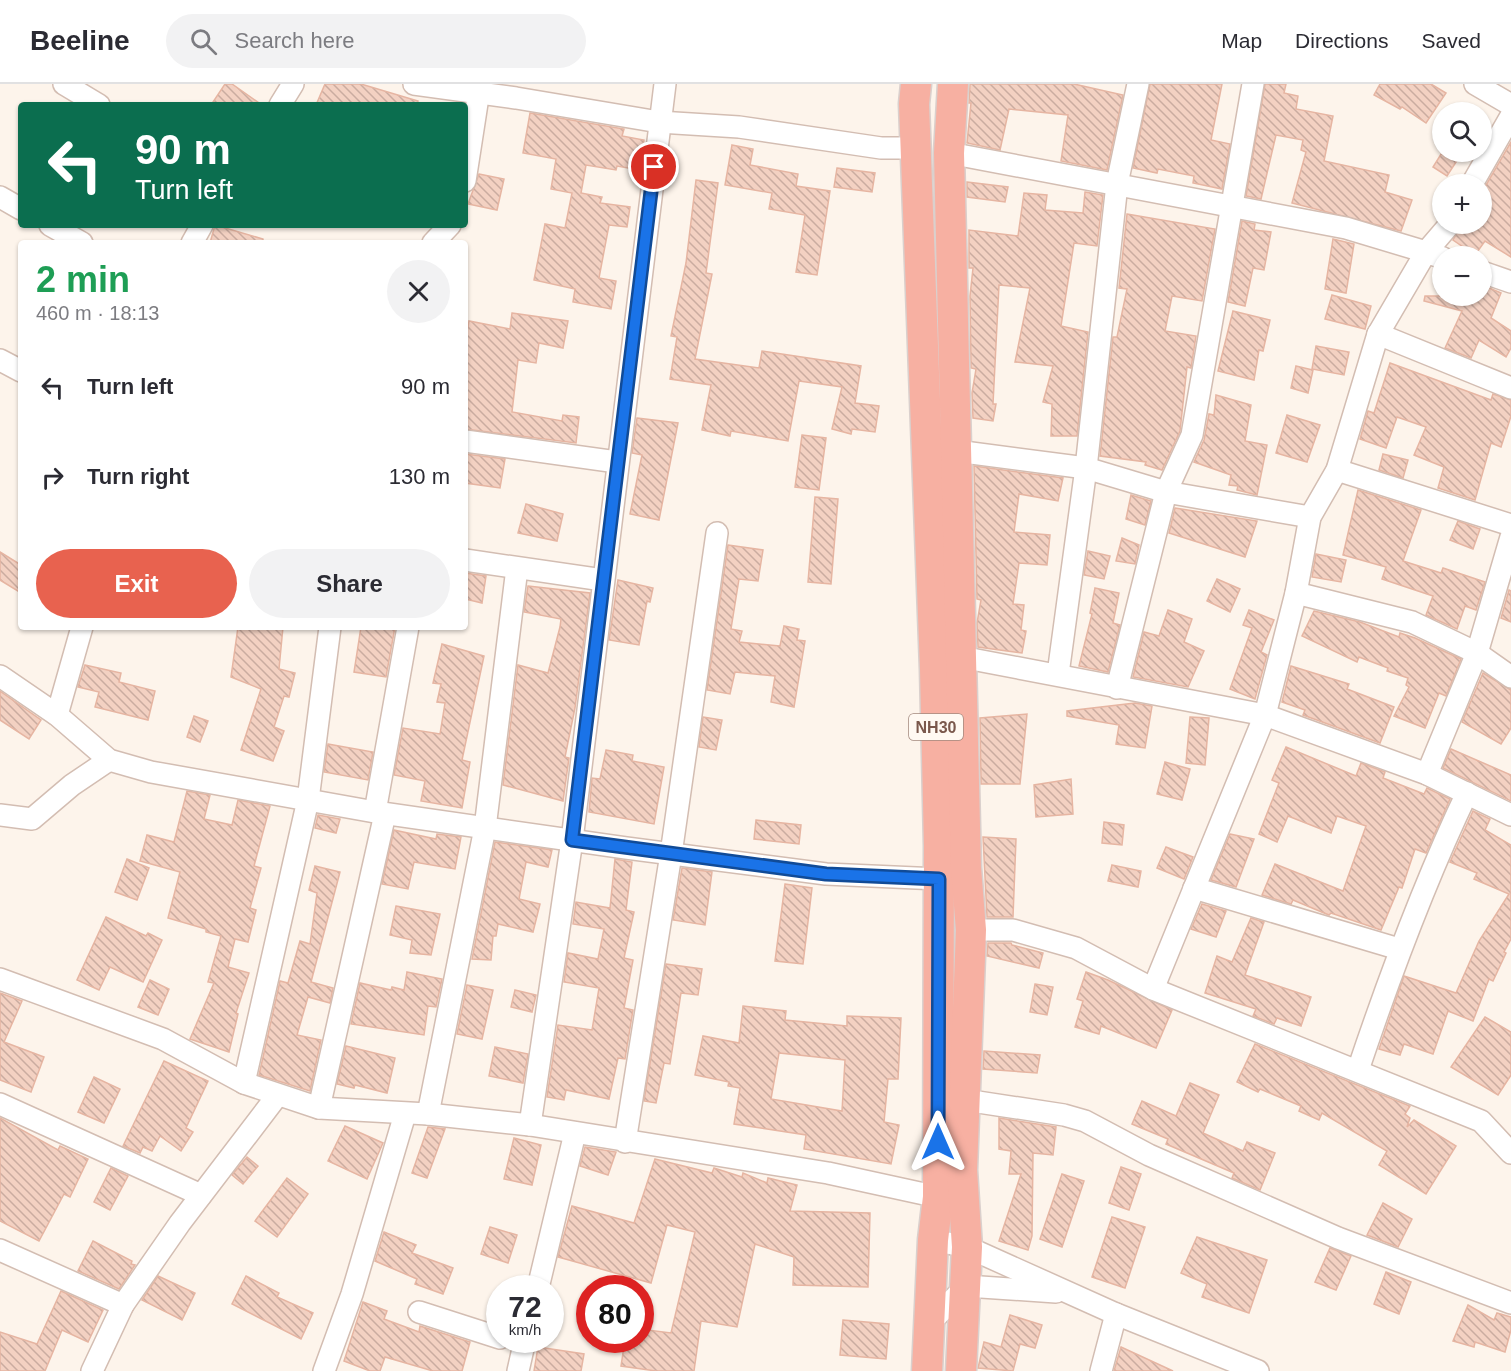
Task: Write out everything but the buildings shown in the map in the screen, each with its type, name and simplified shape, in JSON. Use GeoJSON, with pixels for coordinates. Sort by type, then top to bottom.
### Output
{"type":"FeatureCollection","features":[{"type":"Feature","properties":{"kind":"highway","name":"NH30"},"geometry":{"type":"LineString","coordinates":[[916,84],[914,104],[935,657],[939,879],[938,1197],[933,1240],[927,1371]]}},
{"type":"Feature","properties":{"kind":"highway","name":"NH30"},"geometry":{"type":"LineString","coordinates":[[953,84],[949,153],[966,868],[971,930],[962,1170],[967,1247],[961,1371]]}},
{"type":"Feature","properties":{"kind":"street"},"geometry":{"type":"LineString","coordinates":[[64,84],[94,102]]}},
{"type":"Feature","properties":{"kind":"street"},"geometry":{"type":"LineString","coordinates":[[282,102],[293,84]]}},
{"type":"Feature","properties":{"kind":"street"},"geometry":{"type":"LineString","coordinates":[[414,84],[479,89],[659,122],[739,127],[881,148],[916,148]]}},
{"type":"Feature","properties":{"kind":"street"},"geometry":{"type":"LineString","coordinates":[[530,1125],[572,840],[665,84]]}},
{"type":"Feature","properties":{"kind":"street"},"geometry":{"type":"LineString","coordinates":[[1058,674],[1086,468],[1117,184],[1138,84]]}},
{"type":"Feature","properties":{"kind":"street"},"geometry":{"type":"LineString","coordinates":[[1117,688],[1166,492],[1192,435],[1253,84]]}},
{"type":"Feature","properties":{"kind":"street"},"geometry":{"type":"LineString","coordinates":[[1475,84],[1511,105]]}},
{"type":"Feature","properties":{"kind":"street"},"geometry":{"type":"LineString","coordinates":[[468,161],[479,89]]}},
{"type":"Feature","properties":{"kind":"street"},"geometry":{"type":"LineString","coordinates":[[1478,174],[1511,116]]}},
{"type":"Feature","properties":{"kind":"street"},"geometry":{"type":"LineString","coordinates":[[949,153],[1346,228],[1432,254]]}},
{"type":"Feature","properties":{"kind":"street"},"geometry":{"type":"LineString","coordinates":[[0,197],[18,207]]}},
{"type":"Feature","properties":{"kind":"street"},"geometry":{"type":"LineString","coordinates":[[55,228],[77,240]]}},
{"type":"Feature","properties":{"kind":"street"},"geometry":{"type":"LineString","coordinates":[[436,240],[447,228]]}},
{"type":"Feature","properties":{"kind":"street"},"geometry":{"type":"LineString","coordinates":[[1153,989],[1265,716],[1296,593],[1310,517],[1337,470],[1378,334],[1432,259]]}},
{"type":"Feature","properties":{"kind":"street"},"geometry":{"type":"LineString","coordinates":[[1492,275],[1511,282]]}},
{"type":"Feature","properties":{"kind":"street"},"geometry":{"type":"LineString","coordinates":[[1378,334],[1511,388]]}},
{"type":"Feature","properties":{"kind":"street"},"geometry":{"type":"LineString","coordinates":[[0,360],[18,369]]}},
{"type":"Feature","properties":{"kind":"street"},"geometry":{"type":"LineString","coordinates":[[468,441],[617,462]]}},
{"type":"Feature","properties":{"kind":"street"},"geometry":{"type":"LineString","coordinates":[[956,451],[1086,468],[1166,492],[1310,517]]}},
{"type":"Feature","properties":{"kind":"street"},"geometry":{"type":"LineString","coordinates":[[1337,470],[1511,525]]}},
{"type":"Feature","properties":{"kind":"street"},"geometry":{"type":"LineString","coordinates":[[625,1142],[671,854],[717,533]]}},
{"type":"Feature","properties":{"kind":"street"},"geometry":{"type":"LineString","coordinates":[[1427,774],[1477,654],[1511,537]]}},
{"type":"Feature","properties":{"kind":"street"},"geometry":{"type":"LineString","coordinates":[[468,560],[603,580]]}},
{"type":"Feature","properties":{"kind":"street"},"geometry":{"type":"LineString","coordinates":[[428,1114],[485,828],[517,568]]}},
{"type":"Feature","properties":{"kind":"street"},"geometry":{"type":"LineString","coordinates":[[1296,593],[1412,622],[1477,654],[1511,677]]}},
{"type":"Feature","properties":{"kind":"street"},"geometry":{"type":"LineString","coordinates":[[57,715],[81,630]]}},
{"type":"Feature","properties":{"kind":"street"},"geometry":{"type":"LineString","coordinates":[[244,1083],[308,800],[330,630]]}},
{"type":"Feature","properties":{"kind":"street"},"geometry":{"type":"LineString","coordinates":[[319,1108],[380,813],[408,630]]}},
{"type":"Feature","properties":{"kind":"street"},"geometry":{"type":"LineString","coordinates":[[961,657],[1265,716],[1427,774],[1511,815]]}},
{"type":"Feature","properties":{"kind":"street"},"geometry":{"type":"LineString","coordinates":[[0,676],[57,715],[108,760],[151,772],[380,813],[671,854],[826,874],[939,879]]}},
{"type":"Feature","properties":{"kind":"street"},"geometry":{"type":"LineString","coordinates":[[0,815],[32,819],[72,784],[108,760]]}},
{"type":"Feature","properties":{"kind":"street"},"geometry":{"type":"LineString","coordinates":[[1358,1070],[1399,949],[1434,862],[1467,793]]}},
{"type":"Feature","properties":{"kind":"street"},"geometry":{"type":"LineString","coordinates":[[1194,888],[1399,949]]}},
{"type":"Feature","properties":{"kind":"street"},"geometry":{"type":"LineString","coordinates":[[971,930],[1013,930],[1076,948],[1153,989],[1481,1121],[1511,1153]]}},
{"type":"Feature","properties":{"kind":"street"},"geometry":{"type":"LineString","coordinates":[[0,979],[163,1039],[244,1083],[277,1096],[319,1108],[428,1114],[530,1125],[828,1173],[938,1197]]}},
{"type":"Feature","properties":{"kind":"street"},"geometry":{"type":"LineString","coordinates":[[92,1371],[123,1305],[201,1195],[277,1096]]}},
{"type":"Feature","properties":{"kind":"street"},"geometry":{"type":"LineString","coordinates":[[964,1100],[1064,1115],[1086,1121],[1149,1155],[1338,1238],[1511,1303]]}},
{"type":"Feature","properties":{"kind":"street"},"geometry":{"type":"LineString","coordinates":[[0,1104],[201,1195]]}},
{"type":"Feature","properties":{"kind":"street"},"geometry":{"type":"LineString","coordinates":[[324,1371],[352,1294],[405,1114]]}},
{"type":"Feature","properties":{"kind":"street"},"geometry":{"type":"LineString","coordinates":[[541,1275],[575,1133]]}},
{"type":"Feature","properties":{"kind":"street"},"geometry":{"type":"LineString","coordinates":[[933,1240],[967,1247],[1116,1314],[1258,1371]]}},
{"type":"Feature","properties":{"kind":"street"},"geometry":{"type":"LineString","coordinates":[[0,1250],[123,1305]]}},
{"type":"Feature","properties":{"kind":"street"},"geometry":{"type":"LineString","coordinates":[[929,1324],[966,1287],[1068,1293]]}},
{"type":"Feature","properties":{"kind":"street"},"geometry":{"type":"LineString","coordinates":[[419,1312],[486,1334]]}},
{"type":"Feature","properties":{"kind":"street"},"geometry":{"type":"LineString","coordinates":[[1101,1371],[1116,1314]]}},
{"type":"Feature","properties":{"kind":"street"},"geometry":{"type":"LineString","coordinates":[[518,1353],[518,1371]]}},
{"type":"Feature","properties":{"kind":"route"},"geometry":{"type":"LineString","coordinates":[[654,167],[572,840],[826,874],[939,879],[938,1142]]}}]}
